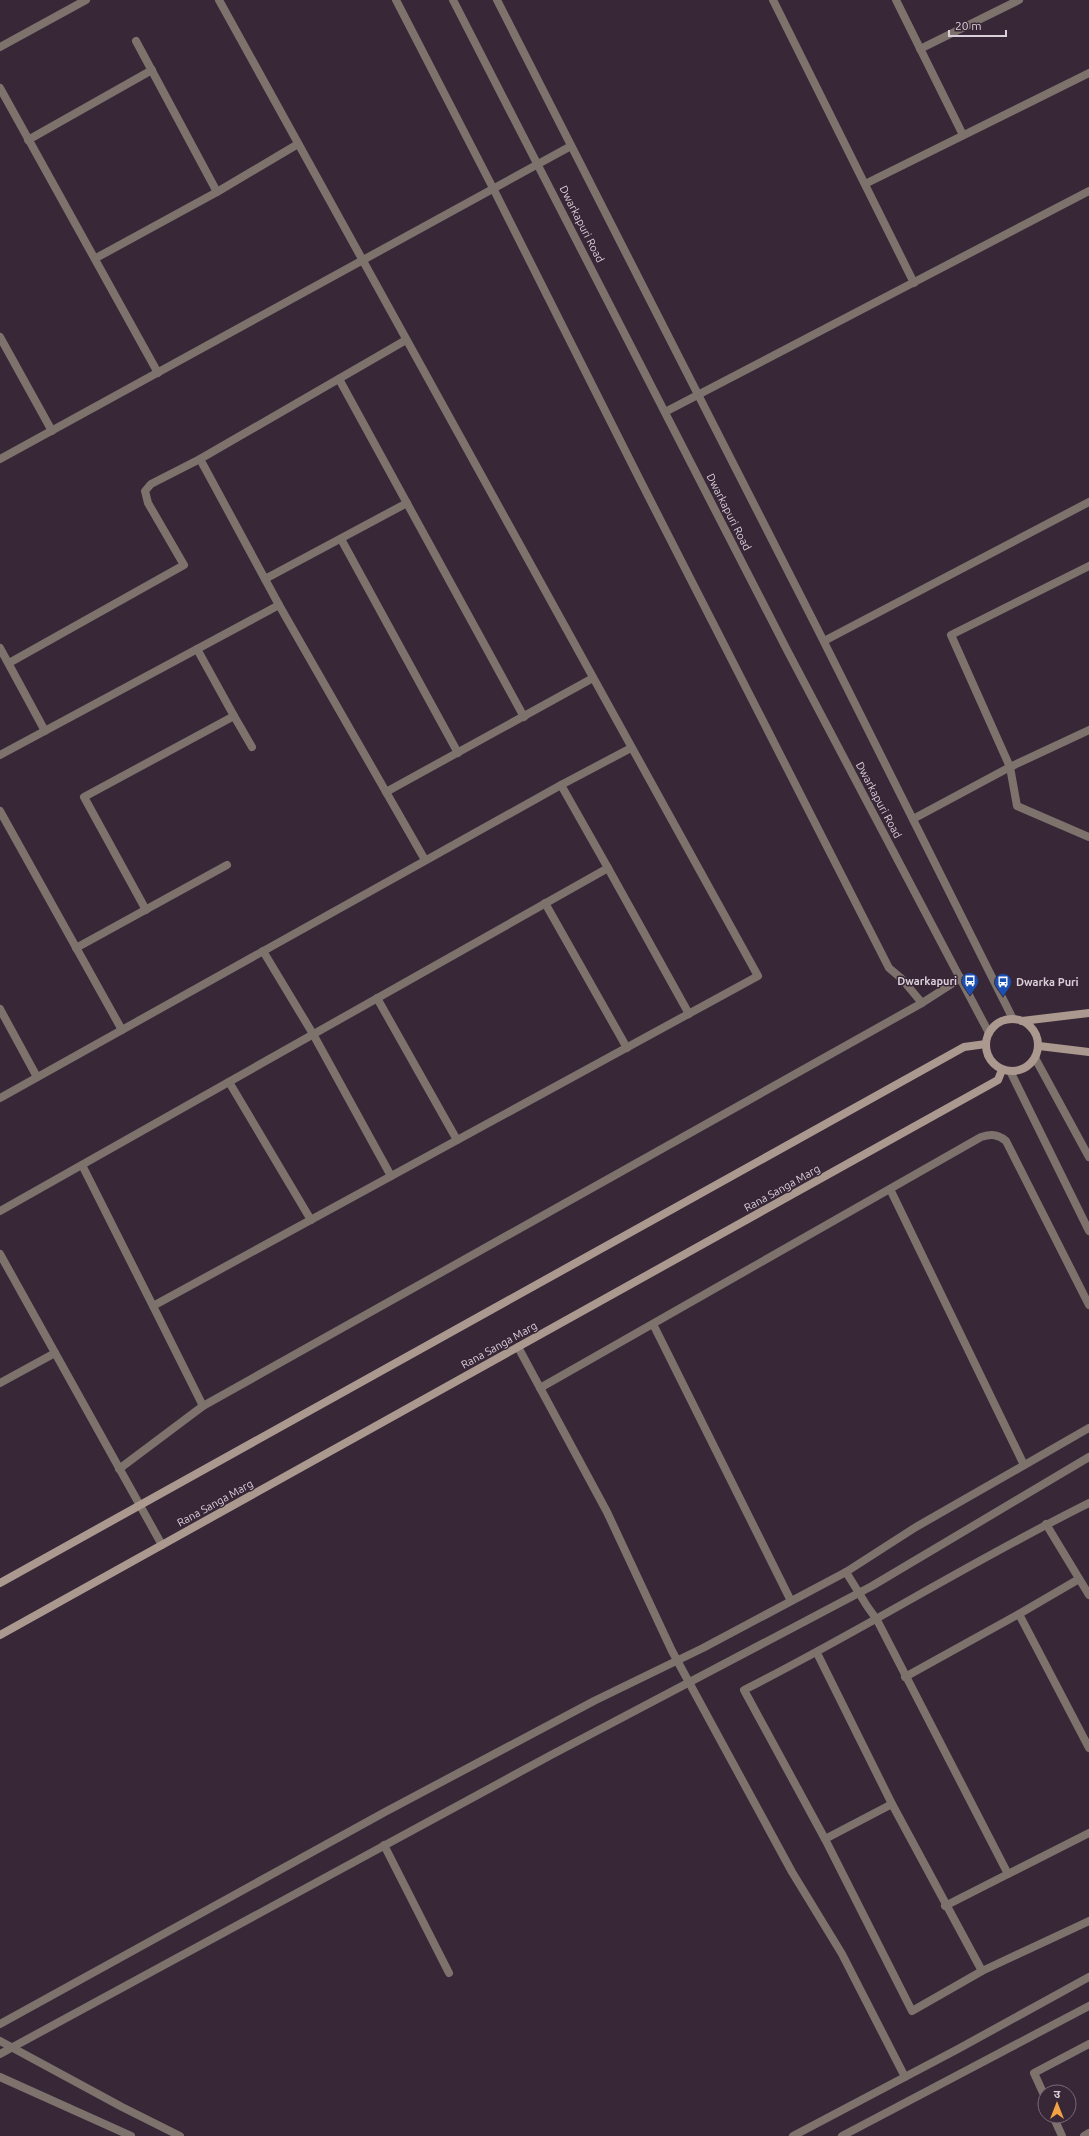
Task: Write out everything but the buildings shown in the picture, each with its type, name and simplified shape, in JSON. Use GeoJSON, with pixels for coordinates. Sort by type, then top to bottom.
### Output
{"type":"FeatureCollection","features":[{"type":"Feature","properties":{"kind":"main road"},"geometry":{"type":"LineString","coordinates":[[1022,1021],[1034,1031],[1039,1046],[1035,1058],[1025,1068],[1006,1070],[990,1059],[986,1044],[988,1033],[999,1023],[1013,1019],[1022,1021],[1089,1013]]}},
{"type":"Feature","properties":{"kind":"main road"},"geometry":{"type":"LineString","coordinates":[[0,1583],[964,1047],[986,1044]]}},
{"type":"Feature","properties":{"kind":"main road"},"geometry":{"type":"LineString","coordinates":[[1039,1046],[1089,1052]]}},
{"type":"Feature","properties":{"kind":"main road","name":"Rana Sanga Marg"},"geometry":{"type":"LineString","coordinates":[[0,1635],[998,1080],[1006,1070]]}},
{"type":"Feature","properties":{"kind":"street"},"geometry":{"type":"LineString","coordinates":[[0,47],[86,0]]}},
{"type":"Feature","properties":{"kind":"street"},"geometry":{"type":"LineString","coordinates":[[153,1306],[758,976],[219,0]]}},
{"type":"Feature","properties":{"kind":"street"},"geometry":{"type":"LineString","coordinates":[[396,0],[885,961],[889,968],[902,979],[922,1003]]}},
{"type":"Feature","properties":{"kind":"street","name":"Dwarkapuri Road"},"geometry":{"type":"LineString","coordinates":[[453,0],[787,650],[961,978],[988,1033]]}},
{"type":"Feature","properties":{"kind":"street","name":"Dwarkapuri Road"},"geometry":{"type":"LineString","coordinates":[[497,0],[824,641],[1013,1019]]}},
{"type":"Feature","properties":{"kind":"street"},"geometry":{"type":"LineString","coordinates":[[773,0],[914,283]]}},
{"type":"Feature","properties":{"kind":"street"},"geometry":{"type":"LineString","coordinates":[[896,0],[963,135]]}},
{"type":"Feature","properties":{"kind":"street"},"geometry":{"type":"LineString","coordinates":[[920,49],[1004,3],[1019,0]]}},
{"type":"Feature","properties":{"kind":"street"},"geometry":{"type":"LineString","coordinates":[[136,41],[217,192]]}},
{"type":"Feature","properties":{"kind":"street"},"geometry":{"type":"LineString","coordinates":[[28,140],[152,70]]}},
{"type":"Feature","properties":{"kind":"street"},"geometry":{"type":"LineString","coordinates":[[865,184],[1089,73]]}},
{"type":"Feature","properties":{"kind":"street"},"geometry":{"type":"LineString","coordinates":[[0,88],[96,258],[158,373]]}},
{"type":"Feature","properties":{"kind":"street"},"geometry":{"type":"LineString","coordinates":[[96,258],[217,192],[298,144]]}},
{"type":"Feature","properties":{"kind":"street"},"geometry":{"type":"LineString","coordinates":[[0,459],[363,262],[571,146]]}},
{"type":"Feature","properties":{"kind":"street"},"geometry":{"type":"LineString","coordinates":[[665,412],[1089,191]]}},
{"type":"Feature","properties":{"kind":"street"},"geometry":{"type":"LineString","coordinates":[[0,337],[52,431]]}},
{"type":"Feature","properties":{"kind":"street"},"geometry":{"type":"LineString","coordinates":[[9,663],[184,565],[148,503],[145,491],[151,484],[200,459],[406,340]]}},
{"type":"Feature","properties":{"kind":"street"},"geometry":{"type":"LineString","coordinates":[[339,379],[524,717]]}},
{"type":"Feature","properties":{"kind":"street"},"geometry":{"type":"LineString","coordinates":[[200,459],[279,605],[425,860]]}},
{"type":"Feature","properties":{"kind":"street"},"geometry":{"type":"LineString","coordinates":[[824,641],[1089,502]]}},
{"type":"Feature","properties":{"kind":"street"},"geometry":{"type":"LineString","coordinates":[[265,579],[406,503]]}},
{"type":"Feature","properties":{"kind":"street"},"geometry":{"type":"LineString","coordinates":[[341,538],[458,753]]}},
{"type":"Feature","properties":{"kind":"street"},"geometry":{"type":"LineString","coordinates":[[1089,566],[951,635],[1010,767],[1017,806],[1089,837]]}},
{"type":"Feature","properties":{"kind":"street"},"geometry":{"type":"LineString","coordinates":[[0,755],[279,605]]}},
{"type":"Feature","properties":{"kind":"street"},"geometry":{"type":"LineString","coordinates":[[0,648],[45,731]]}},
{"type":"Feature","properties":{"kind":"street"},"geometry":{"type":"LineString","coordinates":[[197,650],[252,747]]}},
{"type":"Feature","properties":{"kind":"street"},"geometry":{"type":"LineString","coordinates":[[386,792],[593,678]]}},
{"type":"Feature","properties":{"kind":"street"},"geometry":{"type":"LineString","coordinates":[[146,910],[84,797],[234,716]]}},
{"type":"Feature","properties":{"kind":"street"},"geometry":{"type":"LineString","coordinates":[[913,819],[1010,767],[1089,730]]}},
{"type":"Feature","properties":{"kind":"street"},"geometry":{"type":"LineString","coordinates":[[0,1098],[425,860],[631,748]]}},
{"type":"Feature","properties":{"kind":"street"},"geometry":{"type":"LineString","coordinates":[[561,785],[689,1014]]}},
{"type":"Feature","properties":{"kind":"street"},"geometry":{"type":"LineString","coordinates":[[0,810],[122,1030]]}},
{"type":"Feature","properties":{"kind":"street"},"geometry":{"type":"LineString","coordinates":[[76,948],[227,865]]}},
{"type":"Feature","properties":{"kind":"street"},"geometry":{"type":"LineString","coordinates":[[0,1211],[608,868]]}},
{"type":"Feature","properties":{"kind":"street"},"geometry":{"type":"LineString","coordinates":[[545,903],[626,1048]]}},
{"type":"Feature","properties":{"kind":"street"},"geometry":{"type":"LineString","coordinates":[[263,951],[313,1034],[391,1176]]}},
{"type":"Feature","properties":{"kind":"street"},"geometry":{"type":"LineString","coordinates":[[119,1469],[203,1406],[922,1003],[961,978]]}},
{"type":"Feature","properties":{"kind":"street"},"geometry":{"type":"LineString","coordinates":[[377,998],[457,1140]]}},
{"type":"Feature","properties":{"kind":"street"},"geometry":{"type":"LineString","coordinates":[[0,1009],[38,1077]]}},
{"type":"Feature","properties":{"kind":"street"},"geometry":{"type":"LineString","coordinates":[[1035,1058],[1089,1157]]}},
{"type":"Feature","properties":{"kind":"street"},"geometry":{"type":"LineString","coordinates":[[1006,1070],[1089,1231]]}},
{"type":"Feature","properties":{"kind":"street"},"geometry":{"type":"LineString","coordinates":[[229,1082],[311,1220]]}},
{"type":"Feature","properties":{"kind":"street"},"geometry":{"type":"LineString","coordinates":[[540,1388],[981,1137],[990,1135],[1000,1136],[1006,1141],[1089,1305]]}},
{"type":"Feature","properties":{"kind":"street"},"geometry":{"type":"LineString","coordinates":[[82,1165],[203,1406]]}},
{"type":"Feature","properties":{"kind":"street"},"geometry":{"type":"LineString","coordinates":[[890,1189],[1024,1465]]}},
{"type":"Feature","properties":{"kind":"street"},"geometry":{"type":"LineString","coordinates":[[0,1254],[162,1545]]}},
{"type":"Feature","properties":{"kind":"street"},"geometry":{"type":"LineString","coordinates":[[653,1324],[791,1601]]}},
{"type":"Feature","properties":{"kind":"street"},"geometry":{"type":"LineString","coordinates":[[518,1347],[607,1512],[677,1661],[792,1872],[842,1954],[905,2077]]}},
{"type":"Feature","properties":{"kind":"street"},"geometry":{"type":"LineString","coordinates":[[0,1384],[55,1353]]}},
{"type":"Feature","properties":{"kind":"street"},"geometry":{"type":"LineString","coordinates":[[0,2024],[406,1801],[594,1701],[677,1661],[846,1572],[916,1527],[1089,1428]]}},
{"type":"Feature","properties":{"kind":"street"},"geometry":{"type":"LineString","coordinates":[[0,2054],[689,1681],[872,1586],[1089,1457]]}},
{"type":"Feature","properties":{"kind":"street"},"geometry":{"type":"LineString","coordinates":[[1089,1503],[1046,1524],[817,1653],[744,1690],[825,1839],[912,2011],[982,1971],[1089,1920]]}},
{"type":"Feature","properties":{"kind":"street"},"geometry":{"type":"LineString","coordinates":[[1046,1524],[1089,1595]]}},
{"type":"Feature","properties":{"kind":"street"},"geometry":{"type":"LineString","coordinates":[[846,1572],[877,1620],[905,1677],[1008,1874]]}},
{"type":"Feature","properties":{"kind":"street"},"geometry":{"type":"LineString","coordinates":[[905,1677],[1079,1579]]}},
{"type":"Feature","properties":{"kind":"street"},"geometry":{"type":"LineString","coordinates":[[1019,1614],[1089,1748]]}},
{"type":"Feature","properties":{"kind":"street"},"geometry":{"type":"LineString","coordinates":[[817,1653],[892,1804],[945,1906],[982,1971]]}},
{"type":"Feature","properties":{"kind":"street"},"geometry":{"type":"LineString","coordinates":[[825,1839],[892,1804]]}},
{"type":"Feature","properties":{"kind":"street"},"geometry":{"type":"LineString","coordinates":[[945,1906],[1089,1834]]}},
{"type":"Feature","properties":{"kind":"street"},"geometry":{"type":"LineString","coordinates":[[384,1845],[449,1973]]}},
{"type":"Feature","properties":{"kind":"street"},"geometry":{"type":"LineString","coordinates":[[793,2136],[1089,1977]]}},
{"type":"Feature","properties":{"kind":"street"},"geometry":{"type":"LineString","coordinates":[[842,2136],[1089,2006]]}},
{"type":"Feature","properties":{"kind":"street"},"geometry":{"type":"LineString","coordinates":[[0,2041],[180,2136]]}},
{"type":"Feature","properties":{"kind":"street"},"geometry":{"type":"LineString","coordinates":[[1039,2084],[1034,2073],[1089,2044]]}},
{"type":"Feature","properties":{"kind":"street"},"geometry":{"type":"LineString","coordinates":[[0,2077],[131,2136]]}},
{"type":"Feature","properties":{"kind":"street"},"geometry":{"type":"LineString","coordinates":[[1057,2124],[1062,2136]]}},
{"type":"Feature","properties":{"kind":"street"},"geometry":{"type":"LineString","coordinates":[[1084,2136],[1089,2133]]}},
{"type":"Feature","properties":{"kind":"place","name":"Dwarkapuri"},"geometry":{"type":"Point","coordinates":[970,996]}},
{"type":"Feature","properties":{"kind":"place","name":"Dwarka Puri"},"geometry":{"type":"Point","coordinates":[1003,997]}}]}
